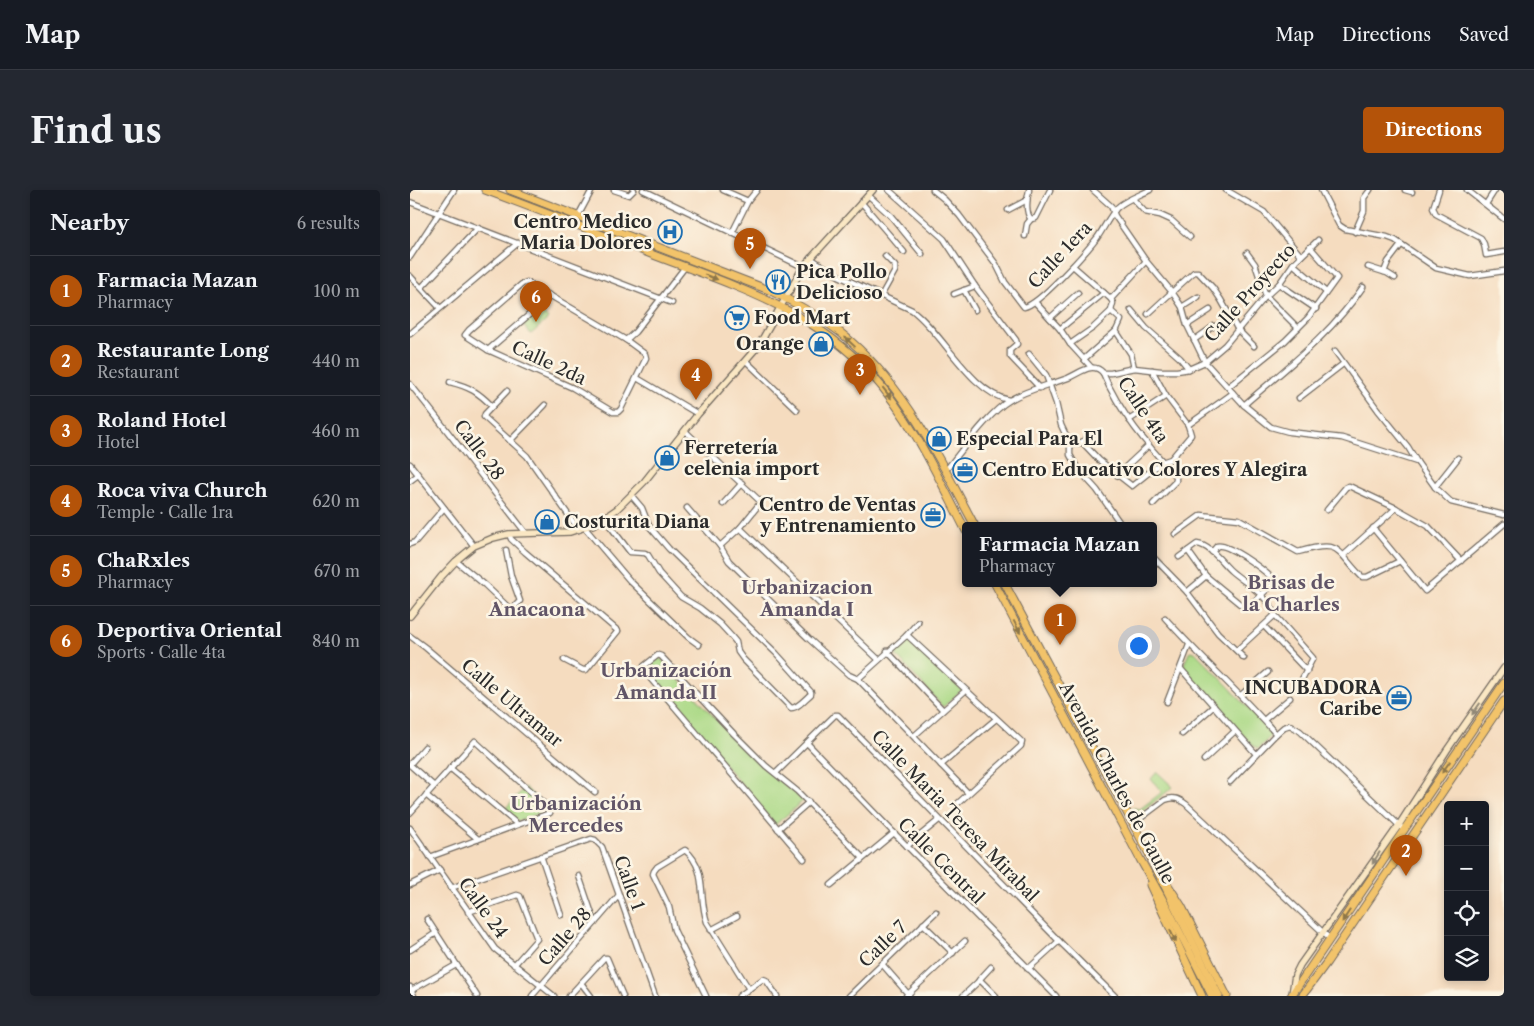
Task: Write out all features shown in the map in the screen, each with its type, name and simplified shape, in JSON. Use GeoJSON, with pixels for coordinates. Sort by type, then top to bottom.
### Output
{"type":"FeatureCollection","features":[{"type":"Feature","properties":{"kind":"main road"},"geometry":{"type":"LineString","coordinates":[[485,190],[574,224],[591,226],[688,258],[785,298],[836,330],[869,360],[895,389],[937,457],[972,522]]}},
{"type":"Feature","properties":{"kind":"main road"},"geometry":{"type":"LineString","coordinates":[[510,190],[578,216],[591,226],[685,267],[761,296],[824,332],[870,373],[898,407],[962,523]]}},
{"type":"Feature","properties":{"kind":"main road"},"geometry":{"type":"LineString","coordinates":[[929,461],[937,457]]}},
{"type":"Feature","properties":{"kind":"main road","name":"Avenida Charles de Gaulle"},"geometry":{"type":"LineString","coordinates":[[997,587],[1140,860],[1171,908],[1219,996]]}},
{"type":"Feature","properties":{"kind":"main road","name":"Avenida Charles de Gaulle"},"geometry":{"type":"LineString","coordinates":[[1007,587],[1149,854],[1171,908],[1212,996]]}},
{"type":"Feature","properties":{"kind":"main road"},"geometry":{"type":"LineString","coordinates":[[1291,996],[1330,939],[1401,827],[1504,683]]}},
{"type":"Feature","properties":{"kind":"main road"},"geometry":{"type":"LineString","coordinates":[[1302,996],[1504,701]]}},
{"type":"Feature","properties":{"kind":"main road"},"geometry":{"type":"LineString","coordinates":[[1149,854],[1182,907],[1227,996]]}},
{"type":"Feature","properties":{"kind":"main road"},"geometry":{"type":"LineString","coordinates":[[1140,860],[1157,903],[1202,996]]}},
{"type":"Feature","properties":{"kind":"street"},"geometry":{"type":"LineString","coordinates":[[410,256],[454,190]]}},
{"type":"Feature","properties":{"kind":"street"},"geometry":{"type":"LineString","coordinates":[[574,224],[592,190]]}},
{"type":"Feature","properties":{"kind":"street"},"geometry":{"type":"LineString","coordinates":[[614,190],[629,195],[634,190]]}},
{"type":"Feature","properties":{"kind":"street"},"geometry":{"type":"LineString","coordinates":[[643,190],[803,267]]}},
{"type":"Feature","properties":{"kind":"street"},"geometry":{"type":"LineString","coordinates":[[724,190],[748,201]]}},
{"type":"Feature","properties":{"kind":"street"},"geometry":{"type":"LineString","coordinates":[[732,233],[748,201],[757,190]]}},
{"type":"Feature","properties":{"kind":"street"},"geometry":{"type":"LineString","coordinates":[[889,190],[944,238],[975,286],[1016,340],[1016,344],[1010,350],[1010,356],[1040,388]]}},
{"type":"Feature","properties":{"kind":"street"},"geometry":{"type":"LineString","coordinates":[[933,190],[959,215],[996,264],[1023,306],[1028,307],[1035,302],[1091,367]]}},
{"type":"Feature","properties":{"kind":"street"},"geometry":{"type":"LineString","coordinates":[[1029,190],[1027,200],[1028,214],[1031,219]]}},
{"type":"Feature","properties":{"kind":"street"},"geometry":{"type":"LineString","coordinates":[[1025,236],[1027,224],[1031,219],[1036,218],[1050,190]]}},
{"type":"Feature","properties":{"kind":"street"},"geometry":{"type":"LineString","coordinates":[[1092,190],[1112,206],[1115,216],[1146,261],[1182,307],[1187,325],[1205,362],[1244,405],[1271,426],[1289,432],[1342,438],[1417,462]]}},
{"type":"Feature","properties":{"kind":"street","name":"Calle 1era"},"geometry":{"type":"LineString","coordinates":[[1035,302],[1072,266],[1098,237],[1120,205],[1150,190]]}},
{"type":"Feature","properties":{"kind":"street"},"geometry":{"type":"LineString","coordinates":[[1226,190],[1264,212],[1302,256]]}},
{"type":"Feature","properties":{"kind":"street"},"geometry":{"type":"LineString","coordinates":[[1320,190],[1339,225],[1345,229],[1387,237],[1436,268],[1470,276],[1504,272]]}},
{"type":"Feature","properties":{"kind":"street"},"geometry":{"type":"LineString","coordinates":[[1355,232],[1364,211],[1364,198],[1370,190]]}},
{"type":"Feature","properties":{"kind":"street"},"geometry":{"type":"LineString","coordinates":[[1405,190],[1412,192]]}},
{"type":"Feature","properties":{"kind":"street"},"geometry":{"type":"LineString","coordinates":[[1439,190],[1433,208],[1436,214],[1480,238],[1484,244],[1486,255],[1504,252]]}},
{"type":"Feature","properties":{"kind":"street"},"geometry":{"type":"LineString","coordinates":[[1467,190],[1504,219]]}},
{"type":"Feature","properties":{"kind":"street"},"geometry":{"type":"LineString","coordinates":[[1486,204],[1495,190]]}},
{"type":"Feature","properties":{"kind":"street"},"geometry":{"type":"LineString","coordinates":[[411,612],[456,561],[474,546],[509,534],[570,532],[582,529],[617,509],[746,360],[768,331],[803,267],[870,192],[922,254]]}},
{"type":"Feature","properties":{"kind":"street"},"geometry":{"type":"LineString","coordinates":[[1133,199],[1145,212],[1160,215],[1171,220],[1190,237]]}},
{"type":"Feature","properties":{"kind":"street"},"geometry":{"type":"LineString","coordinates":[[1008,210],[1027,200]]}},
{"type":"Feature","properties":{"kind":"street"},"geometry":{"type":"LineString","coordinates":[[410,202],[672,303]]}},
{"type":"Feature","properties":{"kind":"street"},"geometry":{"type":"LineString","coordinates":[[861,202],[904,252]]}},
{"type":"Feature","properties":{"kind":"street"},"geometry":{"type":"LineString","coordinates":[[422,287],[478,228]]}},
{"type":"Feature","properties":{"kind":"street","name":"Calle Proyecto"},"geometry":{"type":"LineString","coordinates":[[1102,373],[1134,368],[1162,371],[1189,369],[1205,362],[1225,345],[1293,264],[1318,240]]}},
{"type":"Feature","properties":{"kind":"street"},"geometry":{"type":"LineString","coordinates":[[410,334],[518,243]]}},
{"type":"Feature","properties":{"kind":"street"},"geometry":{"type":"LineString","coordinates":[[1384,272],[1388,262],[1401,245]]}},
{"type":"Feature","properties":{"kind":"street"},"geometry":{"type":"LineString","coordinates":[[1228,387],[1285,341],[1316,310],[1326,292],[1337,278],[1310,247]]}},
{"type":"Feature","properties":{"kind":"street"},"geometry":{"type":"LineString","coordinates":[[1247,253],[1255,264],[1266,296],[1298,328]]}},
{"type":"Feature","properties":{"kind":"street"},"geometry":{"type":"LineString","coordinates":[[881,296],[895,271],[895,266],[885,256]]}},
{"type":"Feature","properties":{"kind":"street"},"geometry":{"type":"LineString","coordinates":[[810,258],[839,276],[912,310],[920,316],[968,373],[1000,398],[1009,400]]}},
{"type":"Feature","properties":{"kind":"street"},"geometry":{"type":"LineString","coordinates":[[1111,299],[1146,261]]}},
{"type":"Feature","properties":{"kind":"street"},"geometry":{"type":"LineString","coordinates":[[1293,264],[1326,292]]}},
{"type":"Feature","properties":{"kind":"street"},"geometry":{"type":"LineString","coordinates":[[1070,344],[1093,328],[1111,311],[1113,303],[1111,299],[1072,266]]}},
{"type":"Feature","properties":{"kind":"street"},"geometry":{"type":"LineString","coordinates":[[626,340],[635,332],[685,267]]}},
{"type":"Feature","properties":{"kind":"street"},"geometry":{"type":"LineString","coordinates":[[1368,267],[1384,272],[1394,278]]}},
{"type":"Feature","properties":{"kind":"street"},"geometry":{"type":"LineString","coordinates":[[1148,314],[1194,272],[1198,272],[1213,288],[1238,330],[1254,346]]}},
{"type":"Feature","properties":{"kind":"street"},"geometry":{"type":"LineString","coordinates":[[410,276],[440,308]]}},
{"type":"Feature","properties":{"kind":"street","name":"Calle 2da"},"geometry":{"type":"LineString","coordinates":[[551,296],[527,282],[522,284],[465,335],[488,350],[573,388],[612,412],[618,412],[621,409],[637,378]]}},
{"type":"Feature","properties":{"kind":"street"},"geometry":{"type":"LineString","coordinates":[[1278,284],[1316,310]]}},
{"type":"Feature","properties":{"kind":"street"},"geometry":{"type":"LineString","coordinates":[[954,294],[975,286]]}},
{"type":"Feature","properties":{"kind":"street"},"geometry":{"type":"LineString","coordinates":[[1244,405],[1311,347],[1348,309],[1363,287]]}},
{"type":"Feature","properties":{"kind":"street"},"geometry":{"type":"LineString","coordinates":[[964,290],[975,310]]}},
{"type":"Feature","properties":{"kind":"street"},"geometry":{"type":"LineString","coordinates":[[1050,318],[1078,293]]}},
{"type":"Feature","properties":{"kind":"street"},"geometry":{"type":"LineString","coordinates":[[1060,329],[1104,293]]}},
{"type":"Feature","properties":{"kind":"street"},"geometry":{"type":"LineString","coordinates":[[488,350],[551,296],[642,351],[646,358],[637,378],[698,414]]}},
{"type":"Feature","properties":{"kind":"street"},"geometry":{"type":"LineString","coordinates":[[1182,307],[1198,297]]}},
{"type":"Feature","properties":{"kind":"street"},"geometry":{"type":"LineString","coordinates":[[1131,310],[1146,328],[1180,358],[1189,369]]}},
{"type":"Feature","properties":{"kind":"street"},"geometry":{"type":"LineString","coordinates":[[1187,325],[1210,310]]}},
{"type":"Feature","properties":{"kind":"street"},"geometry":{"type":"LineString","coordinates":[[1084,359],[1116,331],[1121,320],[1111,311]]}},
{"type":"Feature","properties":{"kind":"street"},"geometry":{"type":"LineString","coordinates":[[1194,340],[1214,326]]}},
{"type":"Feature","properties":{"kind":"street"},"geometry":{"type":"LineString","coordinates":[[1116,331],[1131,354],[1134,368]]}},
{"type":"Feature","properties":{"kind":"street"},"geometry":{"type":"LineString","coordinates":[[1335,351],[1408,447],[1435,487],[1451,502],[1504,515]]}},
{"type":"Feature","properties":{"kind":"street"},"geometry":{"type":"LineString","coordinates":[[1029,354],[1044,372],[1056,403],[1061,425],[1070,444],[1070,455],[1078,469],[1097,490],[1119,522]]}},
{"type":"Feature","properties":{"kind":"street"},"geometry":{"type":"LineString","coordinates":[[746,360],[797,410]]}},
{"type":"Feature","properties":{"kind":"street"},"geometry":{"type":"LineString","coordinates":[[1299,398],[1344,364]]}},
{"type":"Feature","properties":{"kind":"street"},"geometry":{"type":"LineString","coordinates":[[945,472],[980,429],[1009,400],[1091,367],[1097,368],[1102,373]]}},
{"type":"Feature","properties":{"kind":"street"},"geometry":{"type":"LineString","coordinates":[[1082,442],[1099,460],[1130,486],[1162,462],[1171,459],[1192,431],[1166,396],[1152,370]]}},
{"type":"Feature","properties":{"kind":"street","name":"Calle 4ta"},"geometry":{"type":"LineString","coordinates":[[1102,373],[1109,389],[1129,420],[1148,446],[1176,476],[1177,479],[1154,504]]}},
{"type":"Feature","properties":{"kind":"street"},"geometry":{"type":"LineString","coordinates":[[450,382],[466,386],[477,392],[492,406]]}},
{"type":"Feature","properties":{"kind":"street","name":"Calle 28"},"geometry":{"type":"LineString","coordinates":[[410,384],[526,533]]}},
{"type":"Feature","properties":{"kind":"street"},"geometry":{"type":"LineString","coordinates":[[508,390],[492,406],[484,417],[486,420],[527,456],[582,529],[630,581],[688,637],[699,645]]}},
{"type":"Feature","properties":{"kind":"street"},"geometry":{"type":"LineString","coordinates":[[1188,425],[1233,393]]}},
{"type":"Feature","properties":{"kind":"street"},"geometry":{"type":"LineString","coordinates":[[1129,420],[1166,396]]}},
{"type":"Feature","properties":{"kind":"street"},"geometry":{"type":"LineString","coordinates":[[510,441],[545,405]]}},
{"type":"Feature","properties":{"kind":"street"},"geometry":{"type":"LineString","coordinates":[[685,431],[761,502],[740,528],[720,546]]}},
{"type":"Feature","properties":{"kind":"street"},"geometry":{"type":"LineString","coordinates":[[1070,444],[1082,442],[1090,436]]}},
{"type":"Feature","properties":{"kind":"street"},"geometry":{"type":"LineString","coordinates":[[1117,475],[1148,446]]}},
{"type":"Feature","properties":{"kind":"street"},"geometry":{"type":"LineString","coordinates":[[1435,487],[1458,458]]}},
{"type":"Feature","properties":{"kind":"street"},"geometry":{"type":"LineString","coordinates":[[410,464],[474,546]]}},
{"type":"Feature","properties":{"kind":"street"},"geometry":{"type":"LineString","coordinates":[[410,481],[418,475]]}},
{"type":"Feature","properties":{"kind":"street"},"geometry":{"type":"LineString","coordinates":[[723,504],[742,483]]}},
{"type":"Feature","properties":{"kind":"street"},"geometry":{"type":"LineString","coordinates":[[1328,510],[1348,486],[1396,508],[1428,526],[1461,561]]}},
{"type":"Feature","properties":{"kind":"street"},"geometry":{"type":"LineString","coordinates":[[604,518],[630,552],[648,555],[659,572],[681,597],[700,608],[720,624],[736,642],[738,652],[761,679],[791,708],[800,704],[811,692],[776,653],[669,549],[649,526],[642,508],[631,495]]}},
{"type":"Feature","properties":{"kind":"street"},"geometry":{"type":"LineString","coordinates":[[410,544],[415,542],[444,508]]}},
{"type":"Feature","properties":{"kind":"street"},"geometry":{"type":"LineString","coordinates":[[686,508],[720,546],[729,561],[809,639],[849,675],[858,679],[968,794]]}},
{"type":"Feature","properties":{"kind":"street"},"geometry":{"type":"LineString","coordinates":[[1344,554],[1396,508]]}},
{"type":"Feature","properties":{"kind":"street"},"geometry":{"type":"LineString","coordinates":[[1175,534],[1201,515],[1239,519],[1298,552],[1314,547],[1330,546],[1344,554],[1362,577],[1367,578],[1400,561]]}},
{"type":"Feature","properties":{"kind":"street"},"geometry":{"type":"LineString","coordinates":[[1373,528],[1425,591],[1504,524]]}},
{"type":"Feature","properties":{"kind":"street"},"geometry":{"type":"LineString","coordinates":[[740,528],[878,659]]}},
{"type":"Feature","properties":{"kind":"street"},"geometry":{"type":"LineString","coordinates":[[509,534],[511,539],[525,552],[618,631],[586,670],[564,660]]}},
{"type":"Feature","properties":{"kind":"street"},"geometry":{"type":"LineString","coordinates":[[1178,557],[1197,544],[1200,544],[1212,552],[1232,572],[1261,595],[1313,659],[1302,681]]}},
{"type":"Feature","properties":{"kind":"street"},"geometry":{"type":"LineString","coordinates":[[1188,551],[1206,576],[1246,609],[1275,582],[1265,572],[1238,553],[1222,546],[1217,546],[1212,552]]}},
{"type":"Feature","properties":{"kind":"street"},"geometry":{"type":"LineString","coordinates":[[456,561],[485,584],[508,608],[512,609],[520,601],[511,576],[506,550]]}},
{"type":"Feature","properties":{"kind":"street"},"geometry":{"type":"LineString","coordinates":[[1157,561],[1188,592],[1218,633],[1244,658]]}},
{"type":"Feature","properties":{"kind":"street"},"geometry":{"type":"LineString","coordinates":[[1188,592],[1206,576]]}},
{"type":"Feature","properties":{"kind":"street"},"geometry":{"type":"LineString","coordinates":[[1237,650],[1276,615]]}},
{"type":"Feature","properties":{"kind":"street"},"geometry":{"type":"LineString","coordinates":[[1165,618],[1190,646],[1241,695],[1276,734]]}},
{"type":"Feature","properties":{"kind":"street"},"geometry":{"type":"LineString","coordinates":[[858,679],[878,659],[907,636],[918,622]]}},
{"type":"Feature","properties":{"kind":"street"},"geometry":{"type":"LineString","coordinates":[[1264,626],[1307,671]]}},
{"type":"Feature","properties":{"kind":"street","name":"Calle Ultramar"},"geometry":{"type":"LineString","coordinates":[[410,636],[595,792]]}},
{"type":"Feature","properties":{"kind":"street"},"geometry":{"type":"LineString","coordinates":[[907,636],[1022,742],[1021,746],[956,804]]}},
{"type":"Feature","properties":{"kind":"street"},"geometry":{"type":"LineString","coordinates":[[1167,702],[1190,646]]}},
{"type":"Feature","properties":{"kind":"street"},"geometry":{"type":"LineString","coordinates":[[888,651],[943,710]]}},
{"type":"Feature","properties":{"kind":"street"},"geometry":{"type":"LineString","coordinates":[[804,859],[644,671],[644,666],[658,655],[766,766],[809,802],[863,858]]}},
{"type":"Feature","properties":{"kind":"street"},"geometry":{"type":"LineString","coordinates":[[1291,996],[1297,970],[1401,827],[1447,750],[1504,668]]}},
{"type":"Feature","properties":{"kind":"street"},"geometry":{"type":"LineString","coordinates":[[1181,669],[1256,754]]}},
{"type":"Feature","properties":{"kind":"street"},"geometry":{"type":"LineString","coordinates":[[1241,695],[1268,672]]}},
{"type":"Feature","properties":{"kind":"street"},"geometry":{"type":"LineString","coordinates":[[914,736],[965,691]]}},
{"type":"Feature","properties":{"kind":"street"},"geometry":{"type":"LineString","coordinates":[[1264,720],[1290,698]]}},
{"type":"Feature","properties":{"kind":"street"},"geometry":{"type":"LineString","coordinates":[[1182,734],[1214,706]]}},
{"type":"Feature","properties":{"kind":"street","name":"Calle Maria Teresa Mirabal"},"geometry":{"type":"LineString","coordinates":[[776,773],[835,715],[838,715],[1059,941],[1116,996]]}},
{"type":"Feature","properties":{"kind":"street"},"geometry":{"type":"LineString","coordinates":[[941,765],[996,719]]}},
{"type":"Feature","properties":{"kind":"street"},"geometry":{"type":"LineString","coordinates":[[1230,782],[1276,734],[1284,727],[1290,725],[1300,731],[1401,827]]}},
{"type":"Feature","properties":{"kind":"street"},"geometry":{"type":"LineString","coordinates":[[1204,760],[1235,731]]}},
{"type":"Feature","properties":{"kind":"street"},"geometry":{"type":"LineString","coordinates":[[410,813],[473,742],[476,741],[552,810],[550,813],[430,857]]}},
{"type":"Feature","properties":{"kind":"street","name":"Calle Central"},"geometry":{"type":"LineString","coordinates":[[808,743],[894,833],[1056,996]]}},
{"type":"Feature","properties":{"kind":"street"},"geometry":{"type":"LineString","coordinates":[[425,747],[410,764],[434,786]]}},
{"type":"Feature","properties":{"kind":"street"},"geometry":{"type":"LineString","coordinates":[[450,768],[517,824]]}},
{"type":"Feature","properties":{"kind":"street"},"geometry":{"type":"LineString","coordinates":[[426,795],[478,839]]}},
{"type":"Feature","properties":{"kind":"street"},"geometry":{"type":"LineString","coordinates":[[1133,824],[1165,800],[1177,798],[1186,804],[1330,939]]}},
{"type":"Feature","properties":{"kind":"street"},"geometry":{"type":"LineString","coordinates":[[778,829],[809,802]]}},
{"type":"Feature","properties":{"kind":"street"},"geometry":{"type":"LineString","coordinates":[[907,846],[940,820]]}},
{"type":"Feature","properties":{"kind":"street","name":"Calle 24"},"geometry":{"type":"LineString","coordinates":[[410,828],[495,949],[554,996]]}},
{"type":"Feature","properties":{"kind":"street"},"geometry":{"type":"LineString","coordinates":[[831,885],[894,833]]}},
{"type":"Feature","properties":{"kind":"street","name":"Calle 1"},"geometry":{"type":"LineString","coordinates":[[452,888],[541,856],[595,840],[602,847],[655,996]]}},
{"type":"Feature","properties":{"kind":"street"},"geometry":{"type":"LineString","coordinates":[[706,996],[674,930],[669,907],[653,874],[654,871],[685,850],[697,864],[702,879],[704,914],[711,930],[749,989]]}},
{"type":"Feature","properties":{"kind":"street"},"geometry":{"type":"LineString","coordinates":[[541,856],[561,915]]}},
{"type":"Feature","properties":{"kind":"street"},"geometry":{"type":"LineString","coordinates":[[410,885],[440,870]]}},
{"type":"Feature","properties":{"kind":"street"},"geometry":{"type":"LineString","coordinates":[[579,876],[595,923]]}},
{"type":"Feature","properties":{"kind":"street"},"geometry":{"type":"LineString","coordinates":[[468,912],[517,895],[520,896],[537,939],[514,965]]}},
{"type":"Feature","properties":{"kind":"street","name":"Calle 28"},"geometry":{"type":"LineString","coordinates":[[532,996],[619,895]]}},
{"type":"Feature","properties":{"kind":"street","name":"Calle 7"},"geometry":{"type":"LineString","coordinates":[[849,996],[936,912]]}},
{"type":"Feature","properties":{"kind":"street"},"geometry":{"type":"LineString","coordinates":[[711,930],[737,916]]}},
{"type":"Feature","properties":{"kind":"street"},"geometry":{"type":"LineString","coordinates":[[427,919],[475,995]]}},
{"type":"Feature","properties":{"kind":"street"},"geometry":{"type":"LineString","coordinates":[[923,924],[953,953]]}},
{"type":"Feature","properties":{"kind":"street"},"geometry":{"type":"LineString","coordinates":[[410,950],[436,933]]}},
{"type":"Feature","properties":{"kind":"street"},"geometry":{"type":"LineString","coordinates":[[1028,969],[1059,941]]}},
{"type":"Feature","properties":{"kind":"street"},"geometry":{"type":"LineString","coordinates":[[882,964],[908,995],[965,942]]}},
{"type":"Feature","properties":{"kind":"street"},"geometry":{"type":"LineString","coordinates":[[569,996],[604,958],[608,960],[623,996]]}},
{"type":"Feature","properties":{"kind":"street"},"geometry":{"type":"LineString","coordinates":[[414,996],[411,990],[456,965]]}},
{"type":"Feature","properties":{"kind":"street"},"geometry":{"type":"LineString","coordinates":[[963,996],[991,967]]}},
{"type":"Feature","properties":{"kind":"street"},"geometry":{"type":"LineString","coordinates":[[739,996],[763,979],[766,980],[777,996]]}},
{"type":"Feature","properties":{"kind":"street"},"geometry":{"type":"LineString","coordinates":[[980,980],[996,996]]}},
{"type":"Feature","properties":{"kind":"street"},"geometry":{"type":"LineString","coordinates":[[581,983],[591,996]]}},
{"type":"Feature","properties":{"kind":"green space"},"geometry":{"type":"Polygon","coordinates":[[[541,310],[548,319],[531,334],[523,325],[541,310]]]}},
{"type":"Feature","properties":{"kind":"green space"},"geometry":{"type":"Polygon","coordinates":[[[909,640],[962,690],[943,707],[893,652],[909,640]]]}},
{"type":"Feature","properties":{"kind":"green space"},"geometry":{"type":"Polygon","coordinates":[[[1190,651],[1195,652],[1271,733],[1271,736],[1258,749],[1252,745],[1184,670],[1183,666],[1190,651]]]}},
{"type":"Feature","properties":{"kind":"green space"},"geometry":{"type":"Polygon","coordinates":[[[659,657],[764,768],[804,800],[775,825],[645,668],[659,657]]]}},
{"type":"Feature","properties":{"kind":"green space"},"geometry":{"type":"Polygon","coordinates":[[[1157,772],[1173,787],[1135,817],[1130,809],[1140,809],[1162,792],[1151,779],[1157,772]]]}},
{"type":"Feature","properties":{"kind":"green space"},"geometry":{"type":"Polygon","coordinates":[[[525,787],[549,810],[518,821],[504,810],[525,787]]]}},
{"type":"Feature","properties":{"kind":"place","name":"Centro Medico Maria Dolores"},"geometry":{"type":"Point","coordinates":[670,232]}},
{"type":"Feature","properties":{"kind":"place","name":"ChaRxles"},"geometry":{"type":"Point","coordinates":[750,269]}},
{"type":"Feature","properties":{"kind":"place","name":"Pica Pollo Delicioso"},"geometry":{"type":"Point","coordinates":[778,282]}},
{"type":"Feature","properties":{"kind":"place","name":"Food Mart"},"geometry":{"type":"Point","coordinates":[737,318]}},
{"type":"Feature","properties":{"kind":"place","name":"Deportiva Oriental"},"geometry":{"type":"Point","coordinates":[536,322]}},
{"type":"Feature","properties":{"kind":"place","name":"Orange"},"geometry":{"type":"Point","coordinates":[821,344]}},
{"type":"Feature","properties":{"kind":"place","name":"Roland Hotel"},"geometry":{"type":"Point","coordinates":[860,395]}},
{"type":"Feature","properties":{"kind":"place","name":"Roca viva Church"},"geometry":{"type":"Point","coordinates":[696,400]}},
{"type":"Feature","properties":{"kind":"place","name":"Especial Para El"},"geometry":{"type":"Point","coordinates":[939,439]}},
{"type":"Feature","properties":{"kind":"place","name":"Ferretería celenia import"},"geometry":{"type":"Point","coordinates":[667,458]}},
{"type":"Feature","properties":{"kind":"place","name":"Centro Educativo Colores Y Alegira"},"geometry":{"type":"Point","coordinates":[965,470]}},
{"type":"Feature","properties":{"kind":"place","name":"Centro de Ventas y Entrenamiento"},"geometry":{"type":"Point","coordinates":[933,515]}},
{"type":"Feature","properties":{"kind":"place","name":"Costurita Diana"},"geometry":{"type":"Point","coordinates":[547,522]}},
{"type":"Feature","properties":{"kind":"place","name":"Farmacia Mazan"},"geometry":{"type":"Point","coordinates":[1060,645]}},
{"type":"Feature","properties":{"kind":"place","name":"INCUBADORA Caribe"},"geometry":{"type":"Point","coordinates":[1399,698]}},
{"type":"Feature","properties":{"kind":"place","name":"Restaurante Long"},"geometry":{"type":"Point","coordinates":[1406,876]}},
{"type":"Feature","properties":{"kind":"district","name":"Brisas de la Charles"},"geometry":{"type":"Point","coordinates":[1291,593]}},
{"type":"Feature","properties":{"kind":"district","name":"Urbanizacion Amanda I"},"geometry":{"type":"Point","coordinates":[807,598]}},
{"type":"Feature","properties":{"kind":"district","name":"Anacaona"},"geometry":{"type":"Point","coordinates":[537,609]}},
{"type":"Feature","properties":{"kind":"district","name":"Urbanización Amanda II"},"geometry":{"type":"Point","coordinates":[666,681]}},
{"type":"Feature","properties":{"kind":"district","name":"Urbanización Mercedes"},"geometry":{"type":"Point","coordinates":[576,814]}}]}
